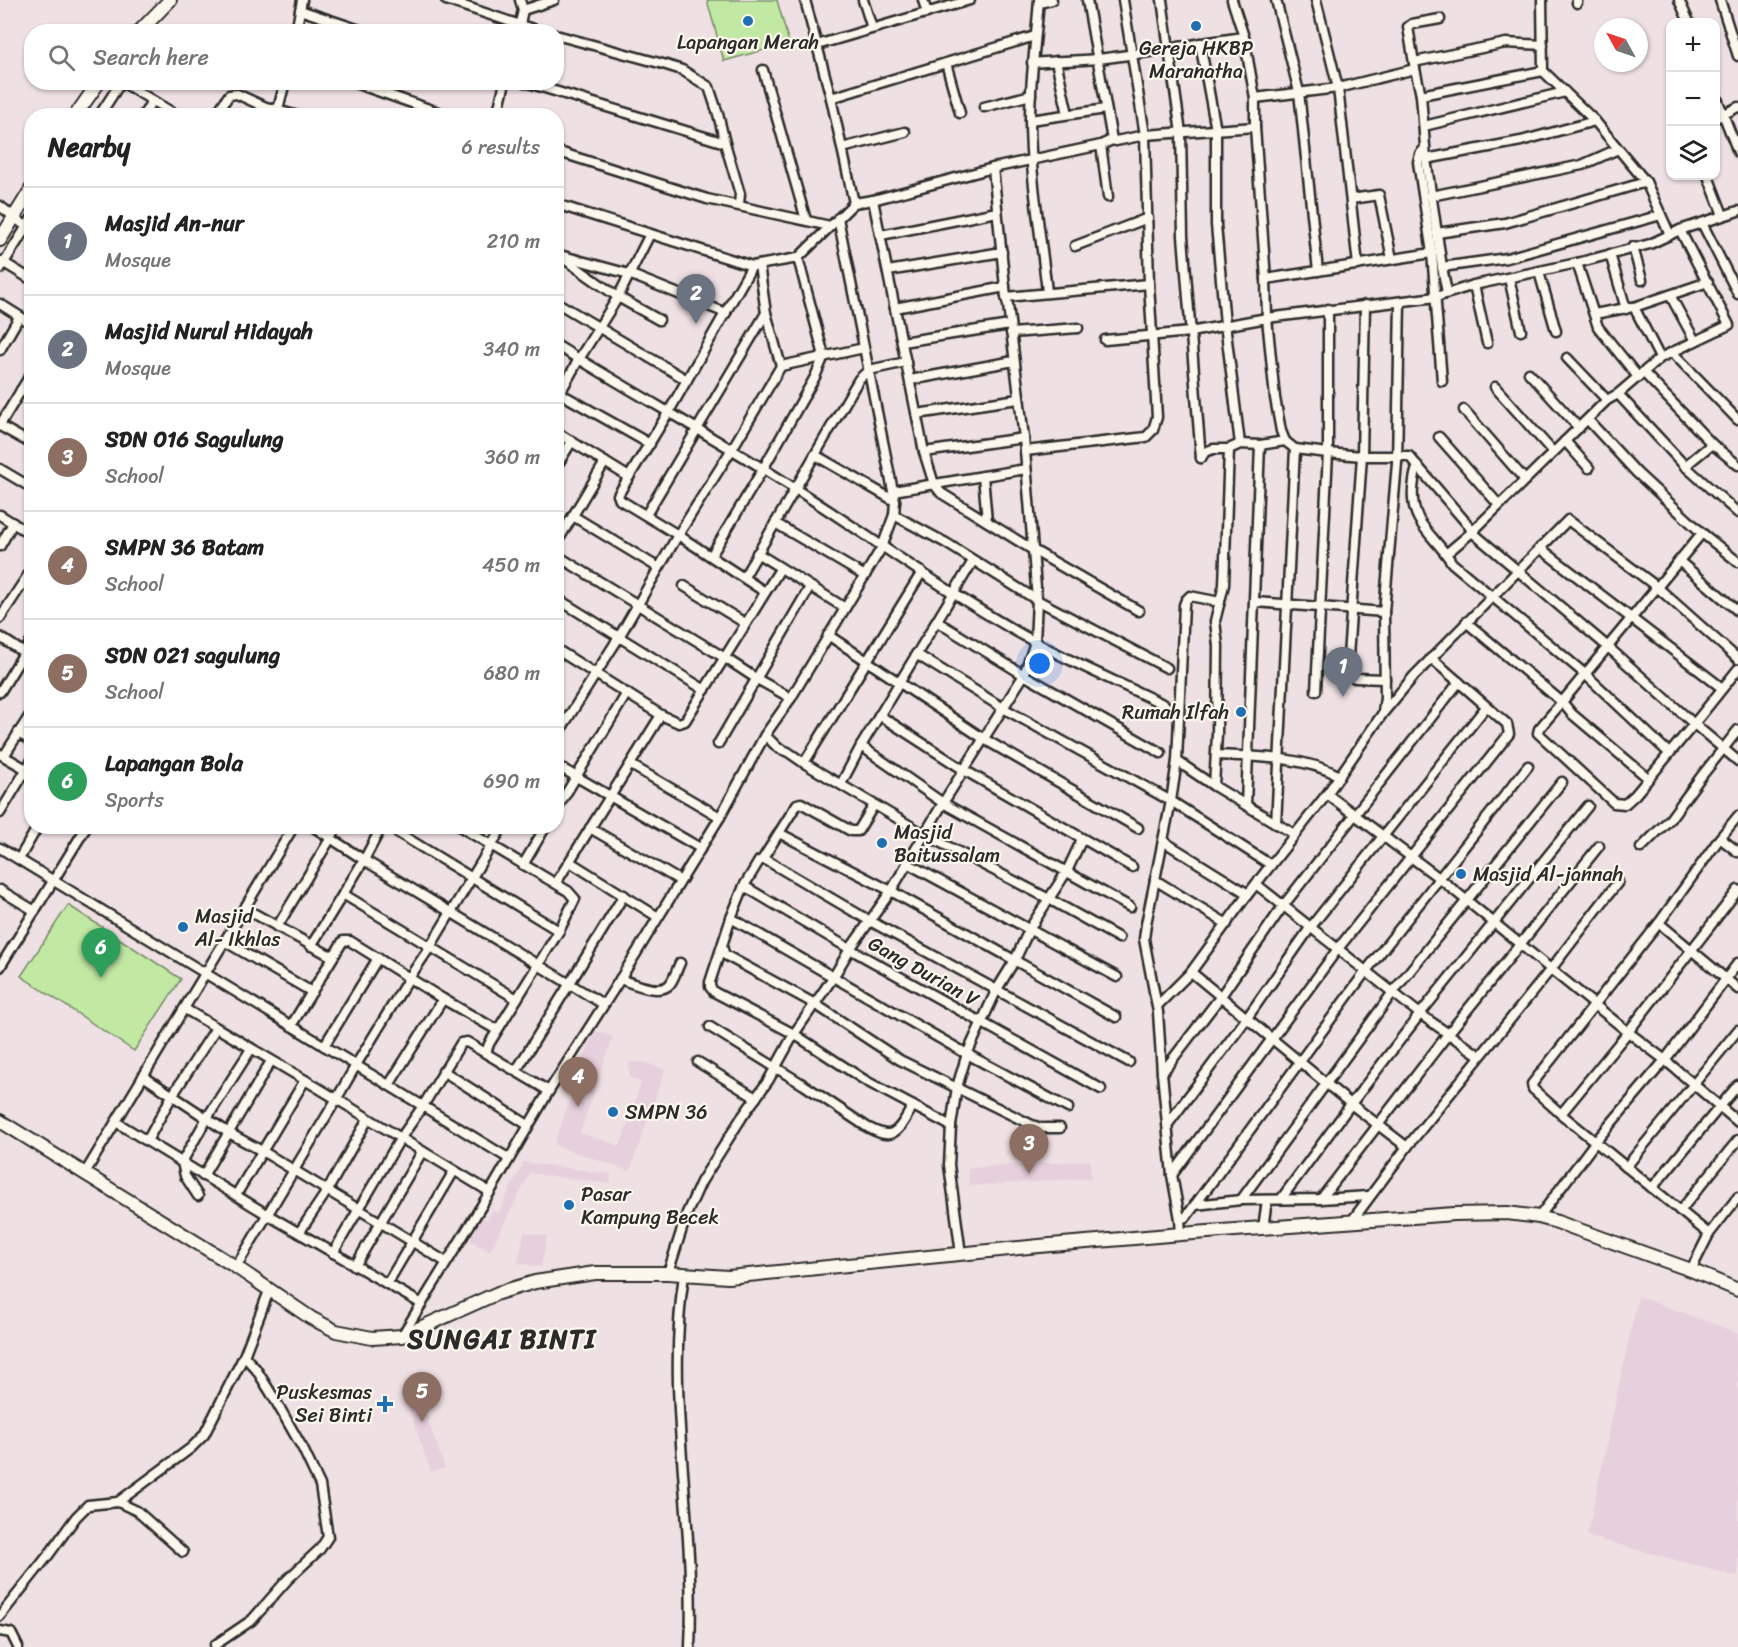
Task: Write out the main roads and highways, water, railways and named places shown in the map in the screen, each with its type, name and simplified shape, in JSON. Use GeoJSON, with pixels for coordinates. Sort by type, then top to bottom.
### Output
{"type":"FeatureCollection","features":[{"type":"Feature","properties":{"kind":"place","name":"Lapangan Merah"},"geometry":{"type":"Point","coordinates":[748,21]}},
{"type":"Feature","properties":{"kind":"place","name":"Gereja HKBP Maranatha"},"geometry":{"type":"Point","coordinates":[1196,26]}},
{"type":"Feature","properties":{"kind":"place","name":"Masjid Nurul Hidayah"},"geometry":{"type":"Point","coordinates":[696,324]}},
{"type":"Feature","properties":{"kind":"place","name":"Masjid An-nur"},"geometry":{"type":"Point","coordinates":[1343,697]}},
{"type":"Feature","properties":{"kind":"place","name":"Rumah Ilfah"},"geometry":{"type":"Point","coordinates":[1241,712]}},
{"type":"Feature","properties":{"kind":"place","name":"Masjid Baitussalam"},"geometry":{"type":"Point","coordinates":[882,843]}},
{"type":"Feature","properties":{"kind":"place","name":"Masjid Al-jannah"},"geometry":{"type":"Point","coordinates":[1461,874]}},
{"type":"Feature","properties":{"kind":"place","name":"Masjid Al- Ikhlas"},"geometry":{"type":"Point","coordinates":[183,927]}},
{"type":"Feature","properties":{"kind":"place","name":"Lapangan Bola"},"geometry":{"type":"Point","coordinates":[101,978]}},
{"type":"Feature","properties":{"kind":"place","name":"SMPN 36 Batam"},"geometry":{"type":"Point","coordinates":[578,1107]}},
{"type":"Feature","properties":{"kind":"place","name":"SMPN 36"},"geometry":{"type":"Point","coordinates":[613,1112]}},
{"type":"Feature","properties":{"kind":"place","name":"SDN 016 Sagulung"},"geometry":{"type":"Point","coordinates":[1029,1174]}},
{"type":"Feature","properties":{"kind":"place","name":"Pasar Kampung Becek"},"geometry":{"type":"Point","coordinates":[569,1205]}},
{"type":"Feature","properties":{"kind":"place","name":"Puskesmas Sei Binti"},"geometry":{"type":"Point","coordinates":[385,1404]}},
{"type":"Feature","properties":{"kind":"place","name":"SDN 021 sagulung"},"geometry":{"type":"Point","coordinates":[422,1422]}},
{"type":"Feature","properties":{"kind":"district","name":"SUNGAI BINTI"},"geometry":{"type":"Point","coordinates":[502,1339]}}]}
